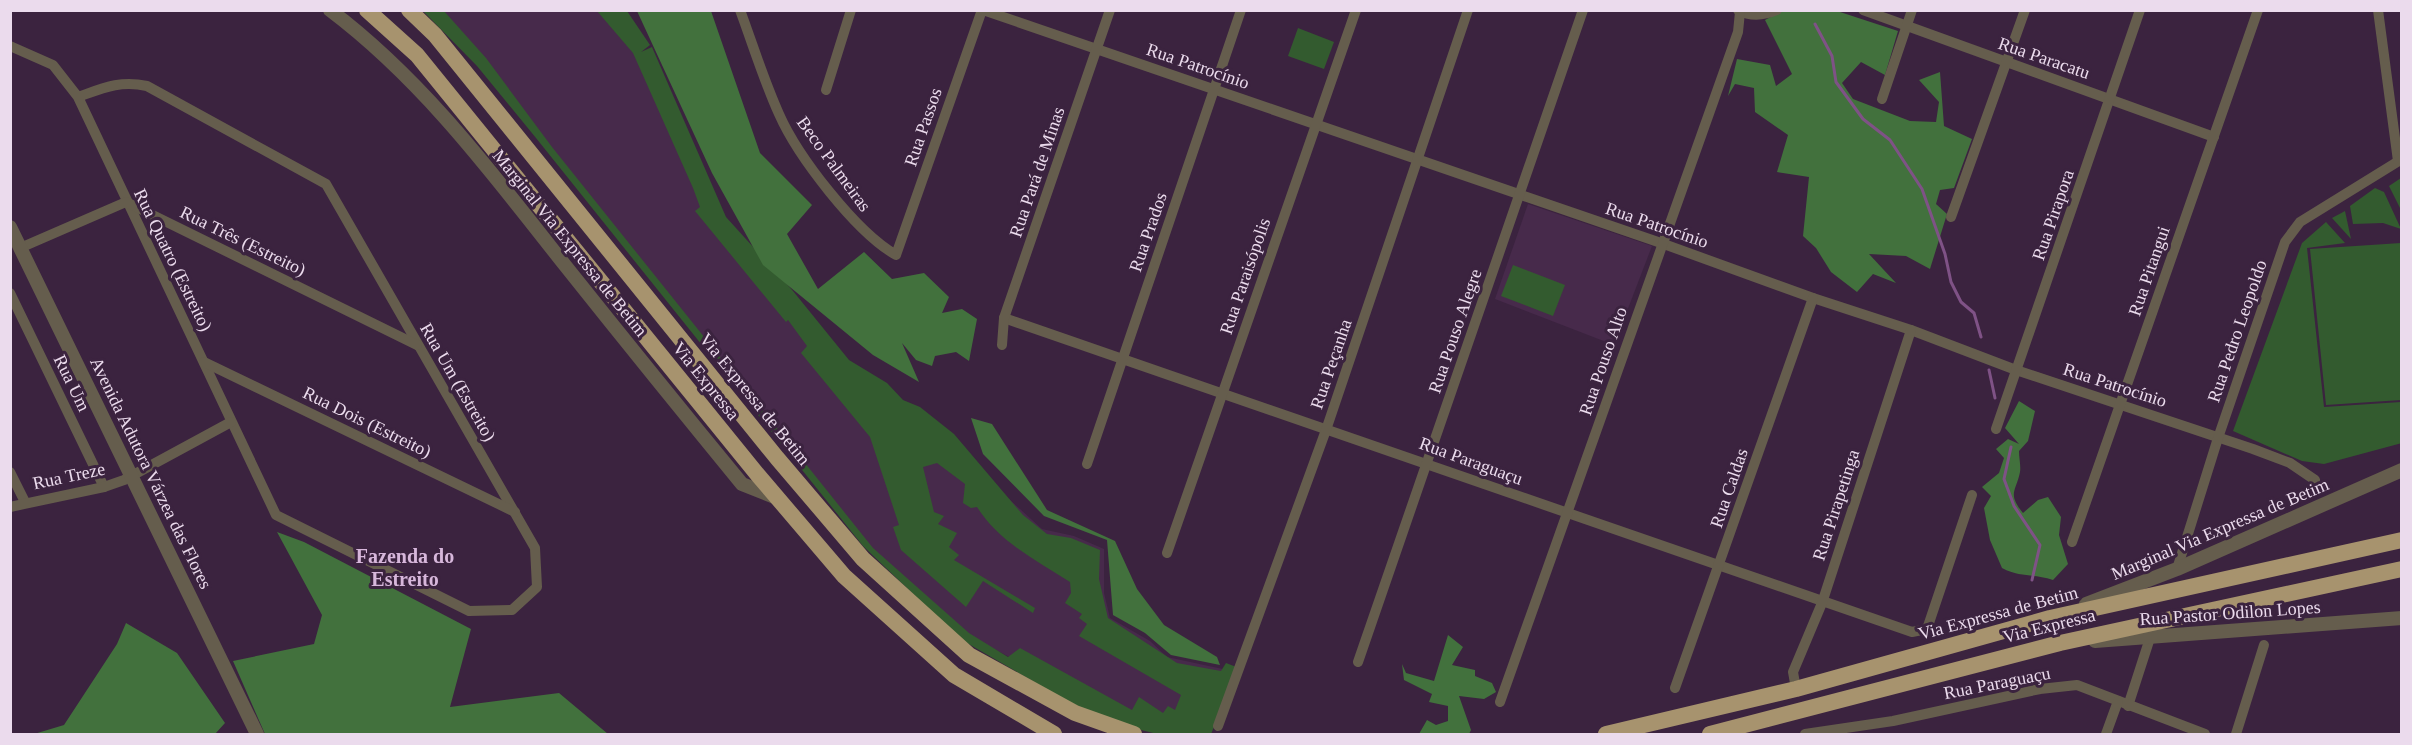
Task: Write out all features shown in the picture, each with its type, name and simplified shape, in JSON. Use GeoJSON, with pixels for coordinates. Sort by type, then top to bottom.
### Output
{"type":"FeatureCollection","features":[{"type":"Feature","properties":{"kind":"highway","name":"Via Expressa"},"geometry":{"type":"LineString","coordinates":[[367,10],[417,55],[778,499],[844,576],[954,675],[1054,735]]}},
{"type":"Feature","properties":{"kind":"highway","name":"Via Expressa de Betim"},"geometry":{"type":"LineString","coordinates":[[409,10],[435,34],[777,458],[863,559],[969,655],[1075,713],[1134,735]]}},
{"type":"Feature","properties":{"kind":"highway","name":"Via Expressa de Betim"},"geometry":{"type":"LineString","coordinates":[[1606,735],[1796,689],[2050,618],[2402,540]]}},
{"type":"Feature","properties":{"kind":"highway","name":"Via Expressa"},"geometry":{"type":"LineString","coordinates":[[1710,735],[2060,643],[2402,569]]}},
{"type":"Feature","properties":{"kind":"street","name":"Marginal Via Expressa de Betim"},"geometry":{"type":"LineString","coordinates":[[330,10],[386,55],[415,84],[511,196],[742,484],[778,499]]}},
{"type":"Feature","properties":{"kind":"street","name":"Beco Palmeiras"},"geometry":{"type":"LineString","coordinates":[[740,10],[779,115],[795,142],[844,211],[877,244],[896,255]]}},
{"type":"Feature","properties":{"kind":"street"},"geometry":{"type":"LineString","coordinates":[[826,90],[851,10]]}},
{"type":"Feature","properties":{"kind":"street","name":"Rua Passos"},"geometry":{"type":"LineString","coordinates":[[896,255],[982,10]]}},
{"type":"Feature","properties":{"kind":"street","name":"Rua Patrocínio"},"geometry":{"type":"LineString","coordinates":[[982,10],[1661,243],[1813,298],[1911,330],[2016,370],[2290,463],[2315,480]]}},
{"type":"Feature","properties":{"kind":"street","name":"Rua Pará de Minas"},"geometry":{"type":"LineString","coordinates":[[1002,345],[1004,318],[1110,10]]}},
{"type":"Feature","properties":{"kind":"street","name":"Rua Prados"},"geometry":{"type":"LineString","coordinates":[[1087,464],[1241,10]]}},
{"type":"Feature","properties":{"kind":"street","name":"Rua Paraisópolis"},"geometry":{"type":"LineString","coordinates":[[1167,553],[1356,10]]}},
{"type":"Feature","properties":{"kind":"street","name":"Rua Peçanha"},"geometry":{"type":"LineString","coordinates":[[1218,726],[1326,430],[1468,10]]}},
{"type":"Feature","properties":{"kind":"street","name":"Rua Pouso Alegre"},"geometry":{"type":"LineString","coordinates":[[1358,662],[1583,10]]}},
{"type":"Feature","properties":{"kind":"street"},"geometry":{"type":"LineString","coordinates":[[1739,11],[1755,16],[1777,10]]}},
{"type":"Feature","properties":{"kind":"street","name":"Rua Paracatu"},"geometry":{"type":"LineString","coordinates":[[1863,10],[2214,137]]}},
{"type":"Feature","properties":{"kind":"street"},"geometry":{"type":"LineString","coordinates":[[1882,99],[1912,10]]}},
{"type":"Feature","properties":{"kind":"street"},"geometry":{"type":"LineString","coordinates":[[1952,217],[2025,10]]}},
{"type":"Feature","properties":{"kind":"street","name":"Rua Pirapora"},"geometry":{"type":"LineString","coordinates":[[1996,429],[2140,10]]}},
{"type":"Feature","properties":{"kind":"street","name":"Rua Pitangui"},"geometry":{"type":"LineString","coordinates":[[2072,542],[2258,10]]}},
{"type":"Feature","properties":{"kind":"street"},"geometry":{"type":"LineString","coordinates":[[2378,10],[2399,160]]}},
{"type":"Feature","properties":{"kind":"street","name":"Rua Pouso Alto"},"geometry":{"type":"LineString","coordinates":[[1500,702],[1661,243],[1738,32],[1739,11]]}},
{"type":"Feature","properties":{"kind":"street","name":"Rua Pouso Alto"},"geometry":{"type":"LineString","coordinates":[[1738,32],[1755,16]]}},
{"type":"Feature","properties":{"kind":"street","name":"Rua Quatro (Estreito)"},"geometry":{"type":"LineString","coordinates":[[10,46],[52,65],[78,97],[276,515]]}},
{"type":"Feature","properties":{"kind":"street","name":"Rua Um (Estreito)"},"geometry":{"type":"LineString","coordinates":[[78,97],[114,83],[130,82],[147,86],[326,184],[535,548],[537,587],[512,610],[469,610],[276,515]]}},
{"type":"Feature","properties":{"kind":"street","name":"Rua Pedro Leopoldo"},"geometry":{"type":"LineString","coordinates":[[2177,569],[2218,438],[2285,242],[2300,222],[2399,160]]}},
{"type":"Feature","properties":{"kind":"street"},"geometry":{"type":"LineString","coordinates":[[20,248],[126,202]]}},
{"type":"Feature","properties":{"kind":"street","name":"Rua Três (Estreito)"},"geometry":{"type":"LineString","coordinates":[[126,202],[417,345]]}},
{"type":"Feature","properties":{"kind":"street","name":"Avenida Adutora Várzea das Flores"},"geometry":{"type":"LineString","coordinates":[[10,227],[133,474],[257,735]]}},
{"type":"Feature","properties":{"kind":"street","name":"Rua Um"},"geometry":{"type":"LineString","coordinates":[[10,293],[104,487]]}},
{"type":"Feature","properties":{"kind":"street","name":"Rua Caldas"},"geometry":{"type":"LineString","coordinates":[[1676,688],[1813,298]]}},
{"type":"Feature","properties":{"kind":"street","name":"Rua Paraguaçu"},"geometry":{"type":"LineString","coordinates":[[1004,318],[1326,430],[1427,462],[1567,514],[1912,632],[1927,629],[1972,495]]}},
{"type":"Feature","properties":{"kind":"street","name":"Rua Pirapetinga"},"geometry":{"type":"LineString","coordinates":[[1796,689],[1793,672],[1822,603],[1911,330]]}},
{"type":"Feature","properties":{"kind":"street","name":"Rua Dois (Estreito)"},"geometry":{"type":"LineString","coordinates":[[204,362],[516,512]]}},
{"type":"Feature","properties":{"kind":"street","name":"Rua Treze"},"geometry":{"type":"LineString","coordinates":[[10,507],[104,487],[231,423]]}},
{"type":"Feature","properties":{"kind":"street","name":"Marginal Via Expressa de Betim"},"geometry":{"type":"LineString","coordinates":[[2050,618],[2177,569],[2402,471]]}},
{"type":"Feature","properties":{"kind":"street"},"geometry":{"type":"LineString","coordinates":[[10,472],[25,502]]}},
{"type":"Feature","properties":{"kind":"street","name":"Rua Pastor Odilon Lopes"},"geometry":{"type":"LineString","coordinates":[[2060,643],[2402,618]]}},
{"type":"Feature","properties":{"kind":"street"},"geometry":{"type":"LineString","coordinates":[[2106,735],[2123,704],[2150,638]]}},
{"type":"Feature","properties":{"kind":"street"},"geometry":{"type":"LineString","coordinates":[[2236,735],[2264,645]]}},
{"type":"Feature","properties":{"kind":"street","name":"Rua Paraguaçu"},"geometry":{"type":"LineString","coordinates":[[1805,735],[1824,730],[1893,722],[2040,689],[2077,685],[2205,735]]}},
{"type":"Feature","properties":{"kind":"street"},"geometry":{"type":"LineString","coordinates":[[1889,735],[1893,722]]}},
{"type":"Feature","properties":{"kind":"shaded area"},"geometry":{"type":"Polygon","coordinates":[[[427,11],[604,11],[638,49],[698,193],[817,350],[933,430],[1042,529],[1074,536],[1104,549],[1104,593],[1110,618],[1150,641],[1167,657],[1232,671],[1211,734],[1145,728],[973,638],[872,550],[482,67],[427,11]]]}},
{"type":"Feature","properties":{"kind":"shaded area"},"geometry":{"type":"Polygon","coordinates":[[[1528,204],[1652,246],[1614,345],[1495,299],[1528,204]]]}},
{"type":"Feature","properties":{"kind":"green space"},"geometry":{"type":"Polygon","coordinates":[[[423,11],[444,11],[486,58],[552,147],[873,548],[969,633],[1008,657],[1020,648],[1132,710],[1139,697],[1163,713],[1168,706],[1175,710],[1181,695],[1079,636],[1087,624],[1079,618],[1082,614],[1065,603],[1071,593],[1070,582],[1007,540],[977,507],[971,508],[963,503],[965,484],[937,463],[923,467],[934,512],[944,516],[938,524],[957,533],[949,547],[959,555],[954,560],[1035,608],[1033,613],[983,581],[966,607],[901,550],[893,527],[899,525],[870,437],[801,353],[807,346],[788,320],[786,322],[695,211],[700,207],[693,188],[633,53],[597,11],[627,11],[650,45],[641,52],[652,47],[726,217],[793,291],[849,360],[887,383],[903,400],[920,407],[954,434],[1023,515],[1047,534],[1071,538],[1100,550],[1099,579],[1108,618],[1177,663],[1221,671],[1226,663],[1239,668],[1211,734],[1157,734],[1110,722],[1062,698],[960,639],[863,546],[477,66],[423,11]]]}},
{"type":"Feature","properties":{"kind":"green space"},"geometry":{"type":"Polygon","coordinates":[[[637,11],[711,11],[760,153],[812,205],[787,234],[818,289],[864,252],[892,279],[924,273],[949,297],[942,313],[962,309],[977,319],[969,361],[956,352],[935,356],[932,366],[916,360],[902,343],[919,382],[873,355],[763,265],[712,173],[637,11]]]}},
{"type":"Feature","properties":{"kind":"green space"},"geometry":{"type":"Polygon","coordinates":[[[1782,11],[1837,11],[1898,31],[1885,75],[1861,62],[1842,83],[1853,99],[1910,121],[1936,122],[1939,102],[1919,80],[1940,72],[1944,126],[1972,139],[1954,188],[1940,190],[1936,204],[1947,214],[1930,269],[1906,256],[1869,254],[1896,283],[1873,274],[1857,292],[1831,272],[1816,248],[1803,236],[1809,177],[1777,172],[1788,135],[1755,112],[1754,88],[1735,84],[1728,96],[1737,59],[1770,65],[1776,86],[1792,74],[1765,20],[1782,11]]]}},
{"type":"Feature","properties":{"kind":"green space"},"geometry":{"type":"Polygon","coordinates":[[[1298,28],[1334,42],[1324,69],[1288,56],[1298,28]]]}},
{"type":"Feature","properties":{"kind":"green space"},"geometry":{"type":"Polygon","coordinates":[[[2401,178],[2401,210],[2389,186],[2401,178]]]}},
{"type":"Feature","properties":{"kind":"green space"},"geometry":{"type":"Polygon","coordinates":[[[2375,188],[2384,192],[2401,229],[2383,223],[2353,224],[2350,206],[2375,188]]]}},
{"type":"Feature","properties":{"kind":"green space"},"geometry":{"type":"Polygon","coordinates":[[[2345,211],[2351,239],[2332,218],[2345,211]]]}},
{"type":"Feature","properties":{"kind":"green space"},"geometry":{"type":"Polygon","coordinates":[[[2326,222],[2345,243],[2307,248],[2324,407],[2401,402],[2402,443],[2324,464],[2302,461],[2233,431],[2302,243],[2326,222]]]}},
{"type":"Feature","properties":{"kind":"green space"},"geometry":{"type":"Polygon","coordinates":[[[2401,243],[2401,400],[2326,405],[2310,249],[2401,243]]]}},
{"type":"Feature","properties":{"kind":"green space"},"geometry":{"type":"Polygon","coordinates":[[[1513,265],[1565,285],[1553,316],[1501,296],[1513,265]]]}},
{"type":"Feature","properties":{"kind":"green space"},"geometry":{"type":"Polygon","coordinates":[[[2019,401],[2035,411],[2028,441],[2019,451],[2020,472],[2014,497],[2023,513],[2038,500],[2048,497],[2061,517],[2059,535],[2068,564],[2053,580],[2015,573],[2002,568],[1990,540],[1984,508],[1991,496],[1982,487],[1999,473],[2004,458],[1996,449],[2008,439],[2019,444],[2005,428],[2019,401]]]}},
{"type":"Feature","properties":{"kind":"green space"},"geometry":{"type":"Polygon","coordinates":[[[971,418],[992,424],[1047,510],[1115,541],[1137,589],[1164,625],[1217,657],[1220,665],[1171,655],[1145,633],[1113,615],[1107,540],[1044,516],[983,454],[971,418]]]}},
{"type":"Feature","properties":{"kind":"green space"},"geometry":{"type":"Polygon","coordinates":[[[277,532],[304,542],[471,629],[450,707],[559,693],[608,734],[265,734],[233,661],[314,644],[322,615],[277,532]]]}},
{"type":"Feature","properties":{"kind":"green space"},"geometry":{"type":"Polygon","coordinates":[[[126,623],[177,653],[225,723],[215,734],[34,734],[64,725],[117,644],[126,623]]]}},
{"type":"Feature","properties":{"kind":"green space"},"geometry":{"type":"Polygon","coordinates":[[[1448,635],[1463,647],[1452,665],[1475,670],[1475,676],[1492,683],[1496,692],[1484,699],[1459,696],[1471,730],[1469,734],[1419,734],[1427,720],[1436,725],[1448,721],[1448,706],[1429,702],[1432,694],[1404,680],[1402,664],[1406,673],[1434,681],[1448,635]]]}},
{"type":"Feature","properties":{"kind":"waterway"},"geometry":{"type":"LineString","coordinates":[[1815,24],[1832,56],[1836,82],[1863,119],[1890,140],[1922,189],[1945,254],[1951,282],[1961,302],[1974,313],[1981,337]]}},
{"type":"Feature","properties":{"kind":"waterway"},"geometry":{"type":"LineString","coordinates":[[1989,370],[1995,398]]}},
{"type":"Feature","properties":{"kind":"waterway"},"geometry":{"type":"LineString","coordinates":[[2011,447],[2004,479],[2014,506],[2040,545],[2032,580]]}},
{"type":"Feature","properties":{"kind":"district","name":"Fazenda do Estreito"},"geometry":{"type":"Point","coordinates":[405,568]}}]}
